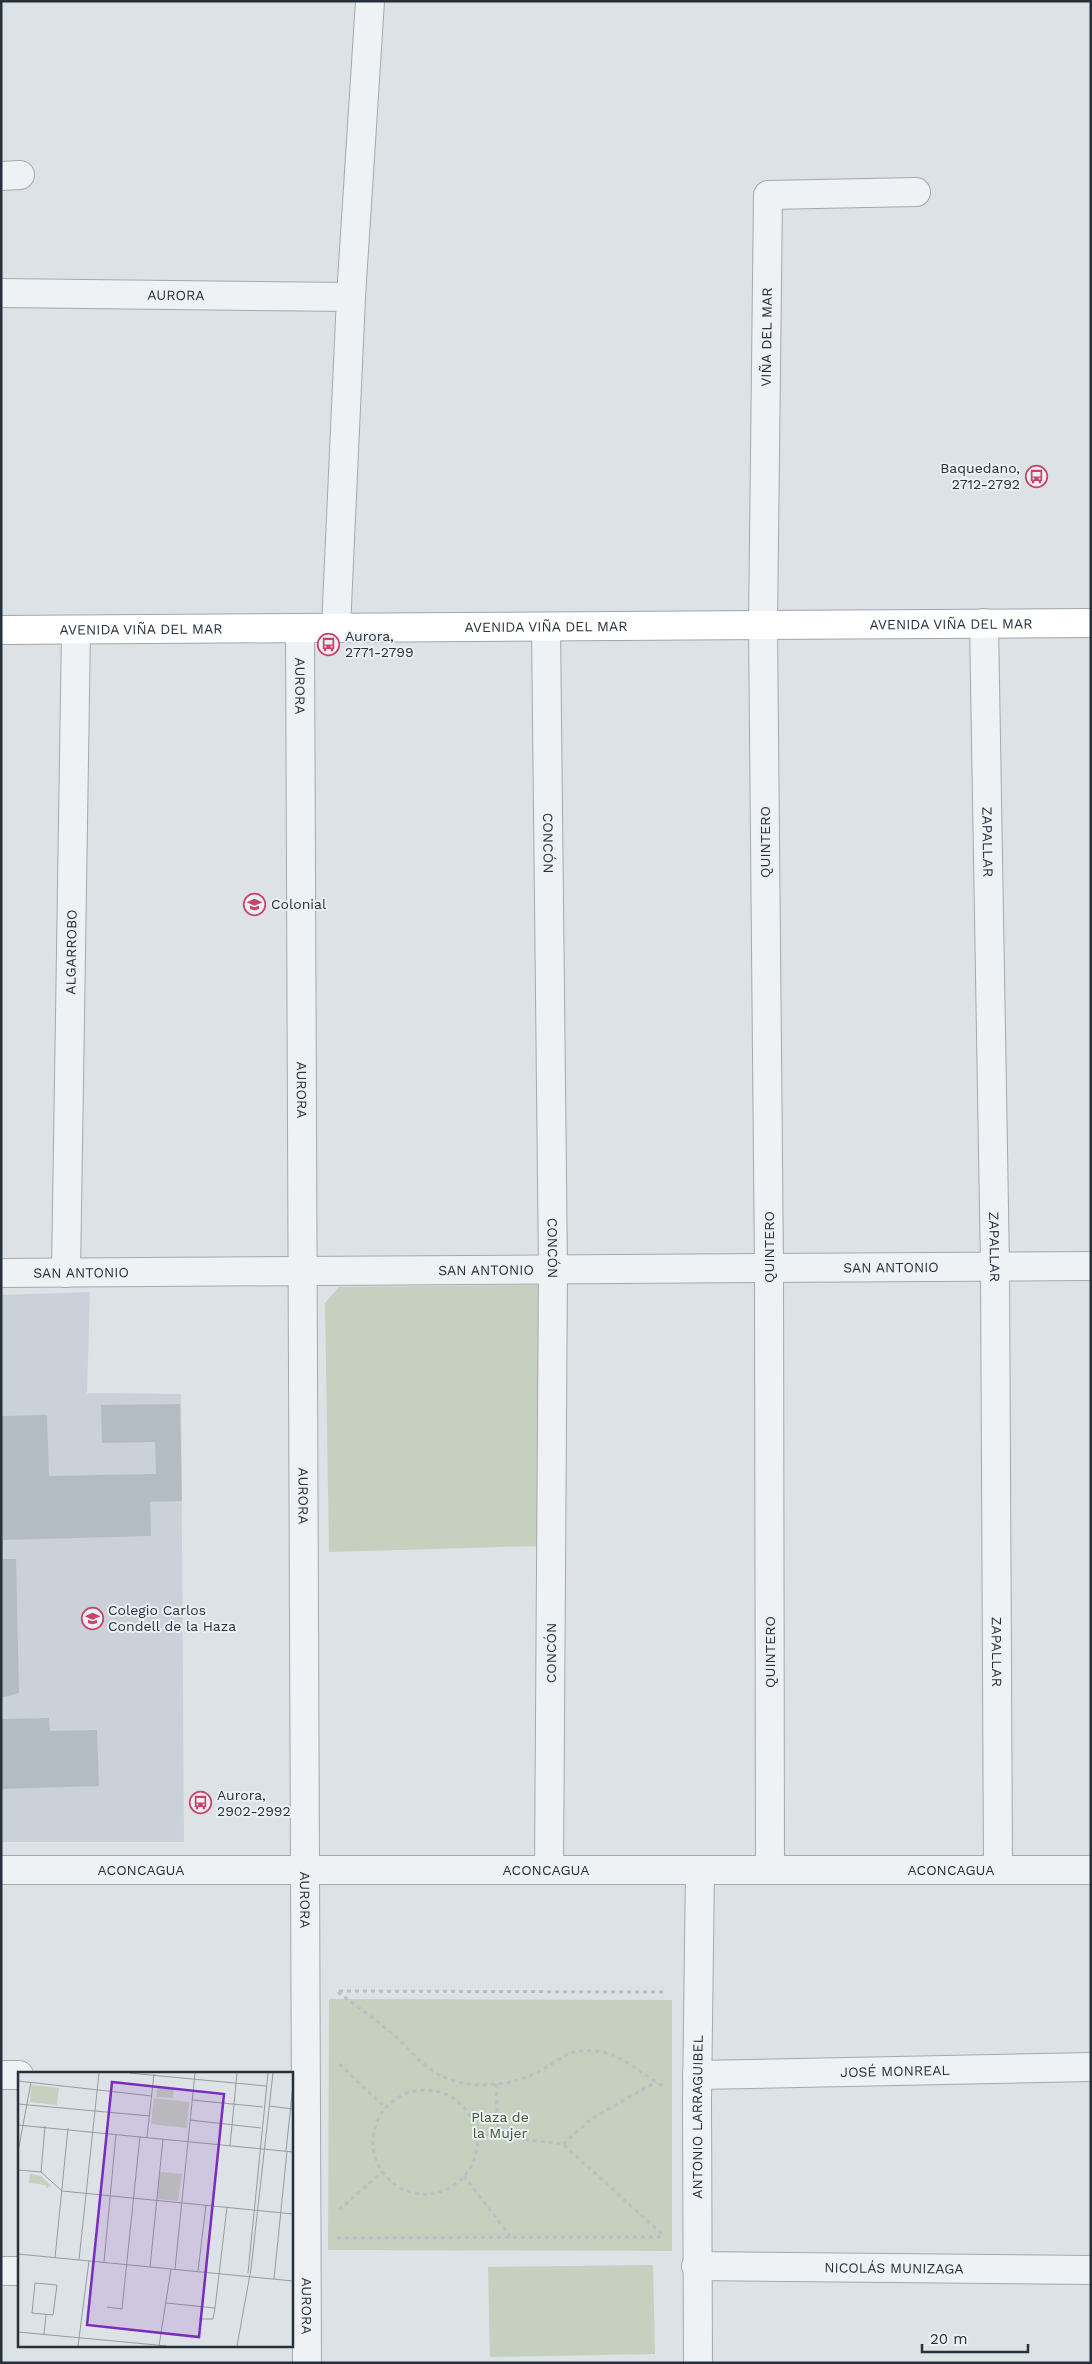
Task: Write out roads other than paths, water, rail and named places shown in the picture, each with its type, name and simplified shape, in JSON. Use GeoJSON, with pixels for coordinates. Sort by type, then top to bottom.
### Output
{"type":"FeatureCollection","features":[{"type":"Feature","properties":{"kind":"main road","name":"AVENIDA VIÑA DEL MAR"},"geometry":{"type":"LineString","coordinates":[[1,630],[1091,623]]}},
{"type":"Feature","properties":{"kind":"street"},"geometry":{"type":"LineString","coordinates":[[336,628],[351,297],[370,1]]}},
{"type":"Feature","properties":{"kind":"street","name":"VIÑA DEL MAR"},"geometry":{"type":"LineString","coordinates":[[763,625],[768,194],[916,192]]}},
{"type":"Feature","properties":{"kind":"street","name":"AURORA"},"geometry":{"type":"LineString","coordinates":[[1,293],[351,297]]}},
{"type":"Feature","properties":{"kind":"street","name":"ZAPALLAR"},"geometry":{"type":"LineString","coordinates":[[984,623],[995,1266],[998,1870]]}},
{"type":"Feature","properties":{"kind":"street","name":"QUINTERO"},"geometry":{"type":"LineString","coordinates":[[763,625],[769,1268],[770,1870]]}},
{"type":"Feature","properties":{"kind":"street","name":"CONCÓN"},"geometry":{"type":"LineString","coordinates":[[546,627],[553,1270],[549,1869]]}},
{"type":"Feature","properties":{"kind":"street","name":"AURORA"},"geometry":{"type":"LineString","coordinates":[[300,628],[306,2034],[299,2073],[307,2238],[299,2272],[307,2363]]}},
{"type":"Feature","properties":{"kind":"street","name":"ALGARROBO"},"geometry":{"type":"LineString","coordinates":[[66,1273],[76,630]]}},
{"type":"Feature","properties":{"kind":"street","name":"SAN ANTONIO"},"geometry":{"type":"LineString","coordinates":[[1,1273],[1091,1266]]}},
{"type":"Feature","properties":{"kind":"street","name":"ACONCAGUA"},"geometry":{"type":"LineString","coordinates":[[1,1870],[1091,1870]]}},
{"type":"Feature","properties":{"kind":"street","name":"ANTONIO LARRAGUIBEL"},"geometry":{"type":"LineString","coordinates":[[698,2363],[696,2266],[700,1870]]}},
{"type":"Feature","properties":{"kind":"street","name":"JOSÉ MONREAL"},"geometry":{"type":"LineString","coordinates":[[697,2088],[1091,2067]]}},
{"type":"Feature","properties":{"kind":"street"},"geometry":{"type":"LineString","coordinates":[[1,2075],[18,2075]]}},
{"type":"Feature","properties":{"kind":"street","name":"NICOLÁS MUNIZAGA"},"geometry":{"type":"LineString","coordinates":[[696,2266],[1091,2270]]}},
{"type":"Feature","properties":{"kind":"street"},"geometry":{"type":"LineString","coordinates":[[1,2271],[18,2271]]}},
{"type":"Feature","properties":{"kind":"place","name":"Baquedano, 2712-2792"},"geometry":{"type":"Point","coordinates":[1036,476]}},
{"type":"Feature","properties":{"kind":"place","name":"Aurora, 2771-2799"},"geometry":{"type":"Point","coordinates":[329,644]}},
{"type":"Feature","properties":{"kind":"place","name":"Colonial"},"geometry":{"type":"Point","coordinates":[255,904]}},
{"type":"Feature","properties":{"kind":"place","name":"Colegio Carlos Condell de la Haza"},"geometry":{"type":"Point","coordinates":[92,1618]}},
{"type":"Feature","properties":{"kind":"place","name":"Aurora, 2902-2992"},"geometry":{"type":"Point","coordinates":[201,1803]}},
{"type":"Feature","properties":{"kind":"park label","name":"Plaza de la Mujer"},"geometry":{"type":"Point","coordinates":[500,2126]}}]}
